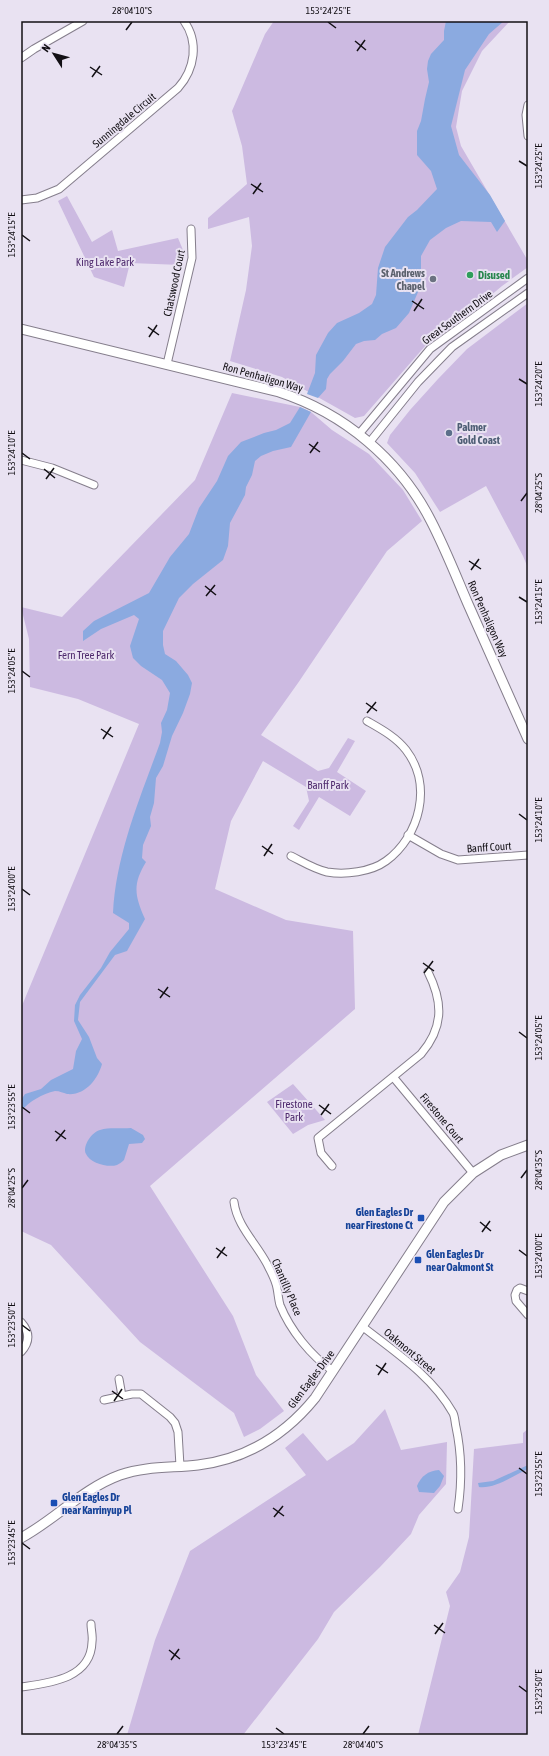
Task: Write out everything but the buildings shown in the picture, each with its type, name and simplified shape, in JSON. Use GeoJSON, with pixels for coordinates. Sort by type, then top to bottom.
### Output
{"type":"FeatureCollection","features":[{"type":"Feature","properties":{"kind":"street"},"geometry":{"type":"LineString","coordinates":[[21,58],[34,48],[83,21]]}},
{"type":"Feature","properties":{"kind":"street","name":"Sunningdale Circuit"},"geometry":{"type":"LineString","coordinates":[[21,200],[37,198],[59,189],[178,88],[189,72],[194,51],[189,29],[184,21]]}},
{"type":"Feature","properties":{"kind":"street"},"geometry":{"type":"LineString","coordinates":[[528,105],[526,120],[528,136]]}},
{"type":"Feature","properties":{"kind":"street","name":"Chatswood Court"},"geometry":{"type":"LineString","coordinates":[[167,364],[192,258],[191,229]]}},
{"type":"Feature","properties":{"kind":"street","name":"Great Southern Drive"},"geometry":{"type":"LineString","coordinates":[[359,434],[430,349],[528,278]]}},
{"type":"Feature","properties":{"kind":"street","name":"Great Southern Drive"},"geometry":{"type":"LineString","coordinates":[[369,443],[418,382],[452,347],[528,293]]}},
{"type":"Feature","properties":{"kind":"street","name":"Ron Penhaligon Way"},"geometry":{"type":"LineString","coordinates":[[21,329],[262,387],[296,397],[340,420],[359,434],[394,467],[414,493],[431,521],[528,739]]}},
{"type":"Feature","properties":{"kind":"street"},"geometry":{"type":"LineString","coordinates":[[21,460],[52,468],[94,485]]}},
{"type":"Feature","properties":{"kind":"street"},"geometry":{"type":"LineString","coordinates":[[291,856],[315,868],[327,872],[340,873],[358,871],[385,861],[408,835],[420,810],[421,795],[414,764],[407,750],[398,740],[384,730],[367,721]]}},
{"type":"Feature","properties":{"kind":"street","name":"Banff Court"},"geometry":{"type":"LineString","coordinates":[[408,835],[441,854],[458,860],[528,855]]}},
{"type":"Feature","properties":{"kind":"street"},"geometry":{"type":"LineString","coordinates":[[332,1166],[321,1153],[318,1138],[394,1078],[428,1046],[438,1025],[439,1006],[435,987],[428,972]]}},
{"type":"Feature","properties":{"kind":"street","name":"Firestone Court"},"geometry":{"type":"LineString","coordinates":[[394,1078],[473,1173]]}},
{"type":"Feature","properties":{"kind":"street","name":"Glen Eagles Drive"},"geometry":{"type":"LineString","coordinates":[[21,1538],[49,1520],[80,1496],[107,1480],[139,1469],[198,1465],[228,1459],[266,1442],[285,1429],[305,1411],[363,1327],[444,1202],[473,1173],[501,1155],[528,1145]]}},
{"type":"Feature","properties":{"kind":"street","name":"Chantilly Place"},"geometry":{"type":"LineString","coordinates":[[234,1202],[236,1213],[241,1224],[266,1264],[276,1284],[280,1304],[294,1330],[318,1360],[333,1371]]}},
{"type":"Feature","properties":{"kind":"street"},"geometry":{"type":"LineString","coordinates":[[528,1291],[520,1288],[517,1290],[515,1295],[516,1301],[528,1315]]}},
{"type":"Feature","properties":{"kind":"street"},"geometry":{"type":"LineString","coordinates":[[21,1322],[26,1328],[29,1337],[26,1347],[21,1352]]}},
{"type":"Feature","properties":{"kind":"street","name":"Oakmont Street"},"geometry":{"type":"LineString","coordinates":[[363,1327],[408,1361],[434,1386],[454,1414],[460,1447],[461,1487],[458,1509]]}},
{"type":"Feature","properties":{"kind":"street"},"geometry":{"type":"LineString","coordinates":[[119,1379],[122,1396]]}},
{"type":"Feature","properties":{"kind":"street"},"geometry":{"type":"LineString","coordinates":[[104,1400],[141,1394],[172,1420],[178,1432],[180,1466]]}},
{"type":"Feature","properties":{"kind":"street"},"geometry":{"type":"LineString","coordinates":[[21,1687],[68,1677],[80,1671],[90,1653],[92,1643],[91,1624]]}},
{"type":"Feature","properties":{"kind":"green space"},"geometry":{"type":"Polygon","coordinates":[[[274,21],[510,21],[482,51],[462,91],[456,127],[461,146],[528,261],[528,267],[426,345],[364,416],[355,418],[282,377],[230,361],[246,290],[252,246],[249,217],[208,229],[208,218],[247,184],[242,146],[232,111],[265,34],[274,21]]]}},
{"type":"Feature","properties":{"kind":"green space","name":"King Lake Park"},"geometry":{"type":"Polygon","coordinates":[[[67,196],[92,242],[112,230],[118,251],[178,238],[183,250],[181,265],[130,263],[124,287],[94,277],[58,201],[67,196]]]}},
{"type":"Feature","properties":{"kind":"green space"},"geometry":{"type":"Polygon","coordinates":[[[528,303],[528,568],[486,486],[440,512],[415,473],[387,443],[390,435],[410,410],[467,349],[528,303]]]}},
{"type":"Feature","properties":{"kind":"green space"},"geometry":{"type":"Polygon","coordinates":[[[232,393],[300,407],[311,412],[332,430],[369,454],[403,490],[422,521],[387,551],[261,735],[318,771],[329,768],[348,738],[355,741],[337,772],[366,791],[350,816],[319,797],[299,830],[293,826],[309,801],[306,787],[263,761],[231,821],[215,889],[286,920],[353,931],[355,1009],[150,1186],[233,1316],[256,1375],[284,1411],[260,1429],[244,1437],[234,1413],[140,1342],[51,1245],[21,1231],[21,1008],[139,724],[78,699],[30,687],[29,639],[21,607],[62,617],[195,480],[232,393]]]}},
{"type":"Feature","properties":{"kind":"green space","name":"Firestone Park"},"geometry":{"type":"Polygon","coordinates":[[[293,1084],[325,1120],[308,1125],[293,1134],[267,1102],[293,1084]]]}},
{"type":"Feature","properties":{"kind":"green space"},"geometry":{"type":"Polygon","coordinates":[[[385,1409],[401,1450],[447,1442],[446,1484],[419,1515],[411,1534],[334,1612],[318,1639],[243,1735],[127,1735],[155,1640],[190,1551],[306,1475],[285,1448],[303,1433],[327,1461],[354,1443],[385,1409]]]}},
{"type":"Feature","properties":{"kind":"green space"},"geometry":{"type":"Polygon","coordinates":[[[528,1429],[528,1735],[418,1735],[450,1606],[446,1592],[460,1572],[469,1537],[474,1449],[523,1443],[523,1433],[528,1429]]]}},
{"type":"Feature","properties":{"kind":"water"},"geometry":{"type":"Polygon","coordinates":[[[446,21],[504,21],[489,34],[465,70],[451,126],[459,155],[490,195],[505,221],[497,232],[491,222],[461,221],[446,228],[430,240],[421,256],[421,285],[409,313],[396,328],[382,334],[375,340],[364,341],[356,344],[343,361],[330,374],[327,379],[326,389],[318,398],[307,394],[315,373],[316,355],[328,333],[337,323],[359,313],[372,304],[376,295],[378,268],[385,247],[408,217],[417,210],[437,189],[431,171],[417,155],[417,131],[421,121],[429,82],[427,69],[428,61],[431,54],[444,40],[446,21]]]}},
{"type":"Feature","properties":{"kind":"water"},"geometry":{"type":"Polygon","coordinates":[[[300,407],[311,412],[291,447],[273,451],[261,456],[255,461],[252,475],[246,487],[245,495],[230,523],[228,546],[223,560],[193,584],[179,598],[163,631],[163,645],[165,654],[176,661],[188,675],[192,683],[190,694],[172,736],[163,766],[156,778],[154,803],[150,817],[151,826],[143,845],[142,858],[146,862],[139,877],[136,890],[139,904],[145,919],[127,951],[115,955],[80,1002],[78,1020],[89,1037],[97,1058],[102,1064],[100,1070],[94,1081],[80,1092],[67,1094],[57,1091],[50,1092],[32,1101],[21,1111],[21,1100],[25,1094],[41,1089],[51,1080],[73,1069],[76,1051],[82,1039],[74,1021],[75,1005],[80,995],[101,968],[110,952],[129,929],[129,923],[113,913],[115,891],[130,826],[160,743],[162,732],[161,723],[167,710],[170,693],[162,680],[141,666],[133,658],[130,646],[139,619],[134,615],[101,629],[83,641],[83,631],[94,621],[149,593],[170,557],[189,534],[199,508],[217,481],[228,456],[241,442],[276,430],[290,423],[300,407]]]}},
{"type":"Feature","properties":{"kind":"water"},"geometry":{"type":"Polygon","coordinates":[[[131,1128],[143,1135],[145,1139],[142,1143],[129,1144],[124,1160],[118,1165],[109,1166],[100,1164],[91,1160],[86,1154],[85,1147],[88,1140],[97,1131],[131,1128]]]}},
{"type":"Feature","properties":{"kind":"water"},"geometry":{"type":"Polygon","coordinates":[[[528,1465],[528,1469],[498,1484],[479,1487],[478,1483],[493,1481],[528,1465]]]}},
{"type":"Feature","properties":{"kind":"water"},"geometry":{"type":"Polygon","coordinates":[[[439,1470],[444,1476],[440,1486],[434,1493],[419,1492],[417,1486],[421,1479],[428,1473],[439,1470]]]}},
{"type":"Feature","properties":{"kind":"place","name":"Disused"},"geometry":{"type":"Point","coordinates":[470,275]}},
{"type":"Feature","properties":{"kind":"place","name":"St Andrews Chapel"},"geometry":{"type":"Point","coordinates":[433,279]}},
{"type":"Feature","properties":{"kind":"place","name":"Palmer Gold Coast"},"geometry":{"type":"Point","coordinates":[449,433]}},
{"type":"Feature","properties":{"kind":"place","name":"Glen Eagles Dr near Firestone Ct"},"geometry":{"type":"Point","coordinates":[421,1218]}},
{"type":"Feature","properties":{"kind":"place","name":"Glen Eagles Dr near Oakmont St"},"geometry":{"type":"Point","coordinates":[418,1260]}},
{"type":"Feature","properties":{"kind":"place","name":"Glen Eagles Dr near Karrinyup Pl"},"geometry":{"type":"Point","coordinates":[54,1503]}},
{"type":"Feature","properties":{"kind":"park label","name":"Fern Tree Park"},"geometry":{"type":"Point","coordinates":[86,655]}},
{"type":"Feature","properties":{"kind":"park label","name":"Banff Park"},"geometry":{"type":"Point","coordinates":[328,785]}}]}
